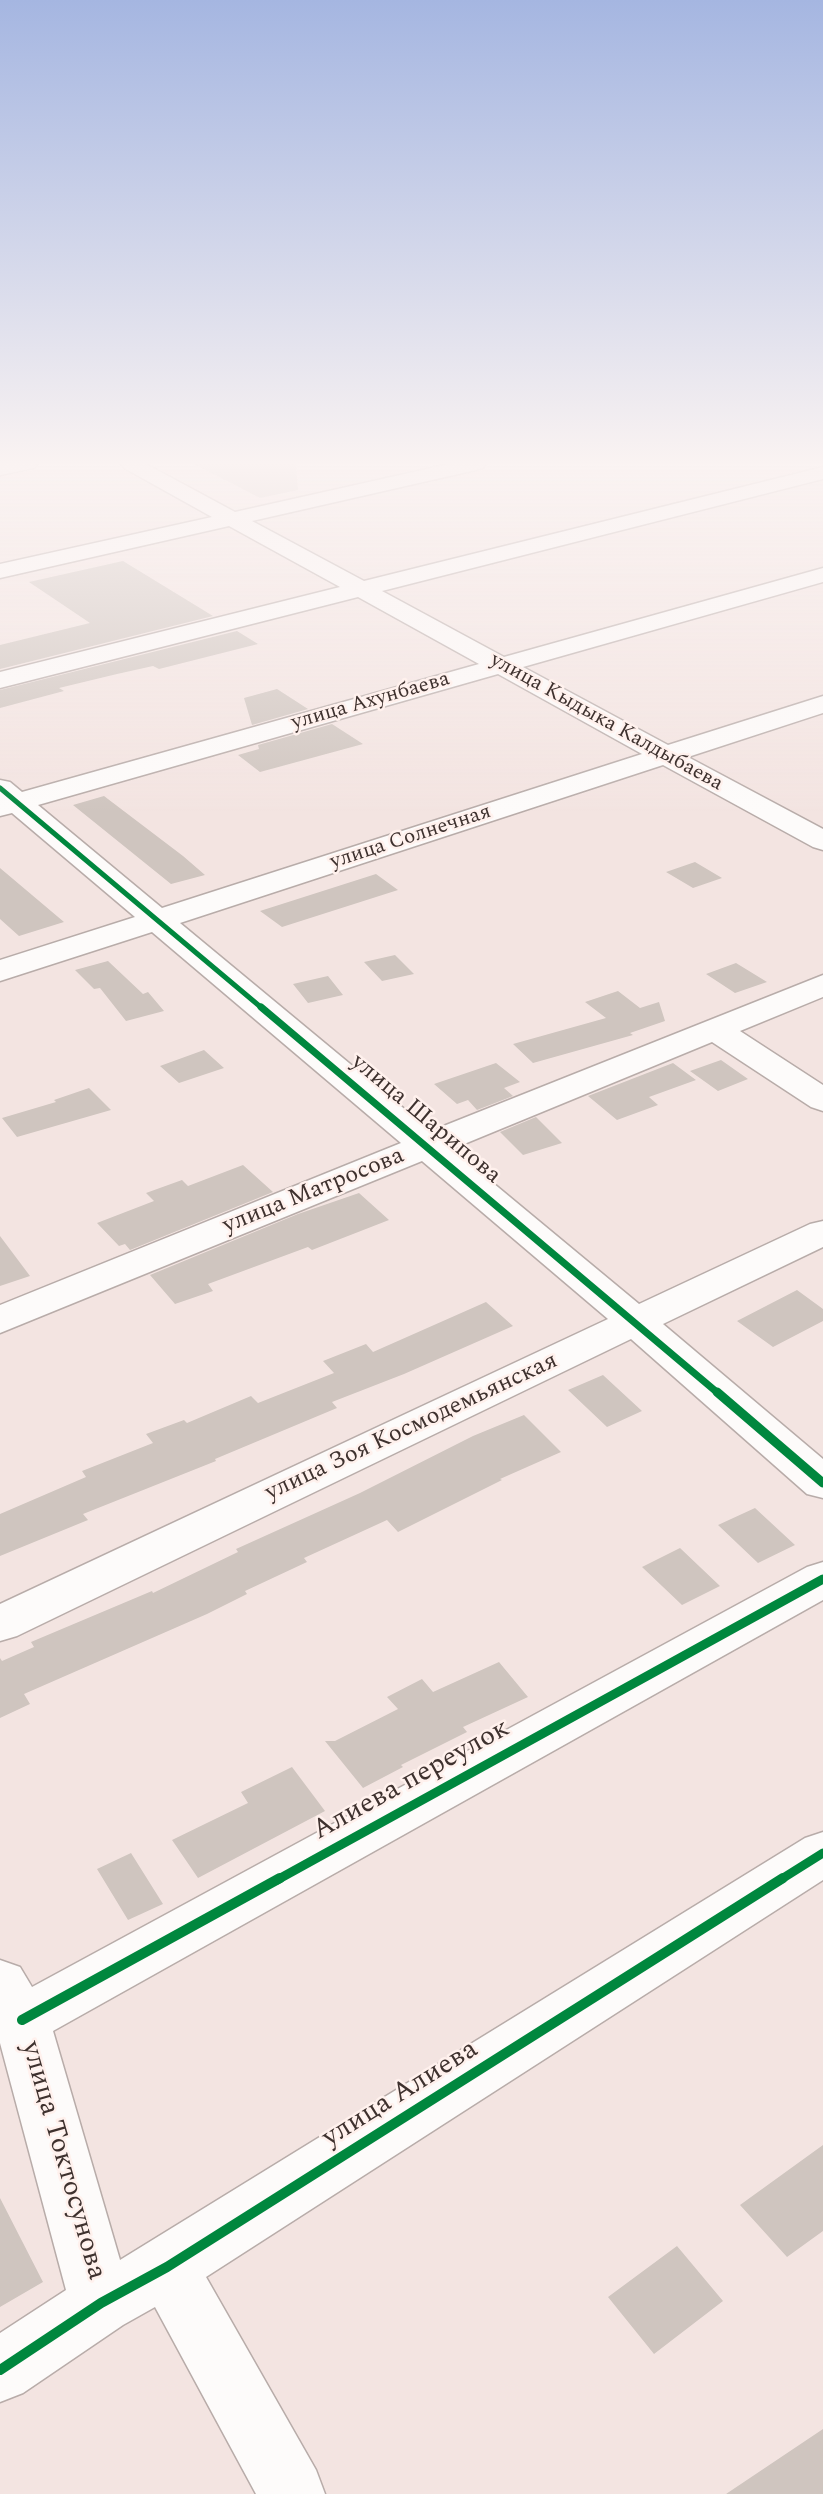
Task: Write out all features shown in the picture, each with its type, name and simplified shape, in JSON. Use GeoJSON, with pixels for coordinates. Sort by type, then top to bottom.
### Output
{"type":"FeatureCollection","features":[{"type":"Feature","properties":{"kind":"street","name":"улица Кыдыка Калдыбаева"},"geometry":{"type":"LineString","coordinates":[[345,580],[823,841]]}},
{"type":"Feature","properties":{"kind":"street"},"geometry":{"type":"LineString","coordinates":[[0,680],[395,580]]}},
{"type":"Feature","properties":{"kind":"street","name":"улица Ахунбаева"},"geometry":{"type":"LineString","coordinates":[[6,799],[501,666],[804,580]]}},
{"type":"Feature","properties":{"kind":"street","name":"улица Солнечная"},"geometry":{"type":"LineString","coordinates":[[0,971],[823,704]]}},
{"type":"Feature","properties":{"kind":"street","name":"улица Шарипова"},"geometry":{"type":"LineString","coordinates":[[6,799],[157,920],[635,1321],[823,1483]]}},
{"type":"Feature","properties":{"kind":"street"},"geometry":{"type":"LineString","coordinates":[[785,820],[823,807]]}},
{"type":"Feature","properties":{"kind":"street","name":"улица Матросова"},"geometry":{"type":"LineString","coordinates":[[0,1320],[823,985]]}},
{"type":"Feature","properties":{"kind":"street"},"geometry":{"type":"LineString","coordinates":[[714,1029],[823,1100]]}},
{"type":"Feature","properties":{"kind":"street","name":"улица Зоя Космодемьянская"},"geometry":{"type":"LineString","coordinates":[[0,1623],[823,1232]]}},
{"type":"Feature","properties":{"kind":"street","name":"Алиева переулок"},"geometry":{"type":"LineString","coordinates":[[11,2002],[823,1579]]}},
{"type":"Feature","properties":{"kind":"street","name":"улица Алиева"},"geometry":{"type":"LineString","coordinates":[[0,2370],[102,2303],[167,2267],[823,1853]]}},
{"type":"Feature","properties":{"kind":"street","name":"улица Токтосунова"},"geometry":{"type":"LineString","coordinates":[[11,2002],[102,2303]]}},
{"type":"Feature","properties":{"kind":"street"},"geometry":{"type":"LineString","coordinates":[[167,2267],[292,2494]]}},
{"type":"Feature","properties":{"kind":"building"},"geometry":{"type":"Polygon","coordinates":[[[155,580],[213,616],[0,669],[0,645],[90,623],[29,582],[155,580]]]}},
{"type":"Feature","properties":{"kind":"building"},"geometry":{"type":"Polygon","coordinates":[[[237,631],[258,644],[159,669],[153,666],[59,688],[64,691],[0,708],[0,690],[237,631]]]}},
{"type":"Feature","properties":{"kind":"building"},"geometry":{"type":"Polygon","coordinates":[[[277,689],[308,709],[252,725],[244,698],[277,689]]]}},
{"type":"Feature","properties":{"kind":"building"},"geometry":{"type":"Polygon","coordinates":[[[332,724],[363,744],[260,772],[238,755],[259,749],[258,745],[332,724]]]}},
{"type":"Feature","properties":{"kind":"building"},"geometry":{"type":"Polygon","coordinates":[[[104,796],[205,875],[171,884],[73,805],[104,796]]]}},
{"type":"Feature","properties":{"kind":"building"},"geometry":{"type":"Polygon","coordinates":[[[695,862],[722,878],[693,888],[666,872],[695,862]]]}},
{"type":"Feature","properties":{"kind":"building"},"geometry":{"type":"Polygon","coordinates":[[[0,868],[64,922],[19,936],[0,919],[0,868]]]}},
{"type":"Feature","properties":{"kind":"building"},"geometry":{"type":"Polygon","coordinates":[[[376,874],[398,890],[282,927],[260,911],[376,874]]]}},
{"type":"Feature","properties":{"kind":"building"},"geometry":{"type":"Polygon","coordinates":[[[395,955],[414,974],[382,981],[364,962],[395,955]]]}},
{"type":"Feature","properties":{"kind":"building"},"geometry":{"type":"Polygon","coordinates":[[[108,961],[143,994],[148,992],[164,1011],[126,1021],[100,988],[94,989],[75,970],[108,961]]]}},
{"type":"Feature","properties":{"kind":"building"},"geometry":{"type":"Polygon","coordinates":[[[736,963],[767,982],[735,993],[706,974],[736,963]]]}},
{"type":"Feature","properties":{"kind":"building"},"geometry":{"type":"Polygon","coordinates":[[[328,976],[343,995],[308,1003],[293,984],[328,976]]]}},
{"type":"Feature","properties":{"kind":"building"},"geometry":{"type":"Polygon","coordinates":[[[618,991],[640,1008],[659,1002],[665,1021],[630,1033],[633,1035],[533,1063],[513,1044],[606,1018],[585,1002],[618,991]]]}},
{"type":"Feature","properties":{"kind":"building"},"geometry":{"type":"Polygon","coordinates":[[[204,1050],[224,1068],[179,1083],[160,1066],[204,1050]]]}},
{"type":"Feature","properties":{"kind":"building"},"geometry":{"type":"Polygon","coordinates":[[[721,1060],[748,1079],[718,1091],[690,1071],[721,1060]]]}},
{"type":"Feature","properties":{"kind":"building"},"geometry":{"type":"Polygon","coordinates":[[[496,1063],[520,1082],[504,1088],[513,1096],[477,1110],[468,1100],[457,1104],[434,1084],[496,1063]]]}},
{"type":"Feature","properties":{"kind":"building"},"geometry":{"type":"Polygon","coordinates":[[[673,1063],[696,1080],[649,1097],[658,1105],[617,1120],[588,1096],[673,1063]]]}},
{"type":"Feature","properties":{"kind":"building"},"geometry":{"type":"Polygon","coordinates":[[[89,1088],[111,1110],[17,1137],[2,1118],[56,1102],[54,1100],[89,1088]]]}},
{"type":"Feature","properties":{"kind":"building"},"geometry":{"type":"Polygon","coordinates":[[[536,1117],[562,1143],[523,1155],[500,1132],[536,1117]]]}},
{"type":"Feature","properties":{"kind":"building"},"geometry":{"type":"Polygon","coordinates":[[[243,1165],[273,1192],[130,1250],[125,1244],[119,1246],[97,1223],[154,1201],[146,1193],[182,1180],[188,1186],[243,1165]]]}},
{"type":"Feature","properties":{"kind":"building"},"geometry":{"type":"Polygon","coordinates":[[[359,1193],[389,1220],[312,1250],[308,1247],[208,1284],[213,1291],[175,1304],[150,1275],[298,1214],[359,1193]]]}},
{"type":"Feature","properties":{"kind":"building"},"geometry":{"type":"Polygon","coordinates":[[[0,1236],[30,1276],[0,1286],[0,1236]]]}},
{"type":"Feature","properties":{"kind":"building"},"geometry":{"type":"Polygon","coordinates":[[[797,1290],[823,1309],[823,1321],[773,1347],[737,1321],[797,1290]]]}},
{"type":"Feature","properties":{"kind":"building"},"geometry":{"type":"Polygon","coordinates":[[[486,1302],[513,1326],[332,1402],[337,1408],[215,1459],[216,1461],[83,1514],[88,1520],[0,1556],[0,1514],[86,1477],[82,1471],[153,1443],[146,1434],[184,1420],[187,1423],[251,1396],[258,1403],[334,1373],[323,1361],[366,1344],[373,1352],[486,1302]]]}},
{"type":"Feature","properties":{"kind":"building"},"geometry":{"type":"Polygon","coordinates":[[[603,1375],[642,1411],[607,1427],[568,1390],[603,1375]]]}},
{"type":"Feature","properties":{"kind":"building"},"geometry":{"type":"Polygon","coordinates":[[[524,1415],[561,1452],[500,1479],[502,1480],[398,1532],[387,1520],[304,1558],[307,1562],[245,1591],[247,1594],[207,1614],[24,1694],[30,1704],[0,1718],[0,1658],[2,1661],[34,1647],[31,1642],[152,1591],[153,1593],[238,1552],[236,1549],[360,1493],[473,1436],[524,1415]]]}},
{"type":"Feature","properties":{"kind":"building"},"geometry":{"type":"Polygon","coordinates":[[[755,1508],[795,1545],[758,1563],[718,1525],[755,1508]]]}},
{"type":"Feature","properties":{"kind":"building"},"geometry":{"type":"Polygon","coordinates":[[[680,1548],[720,1586],[682,1605],[642,1567],[680,1548]]]}},
{"type":"Feature","properties":{"kind":"building"},"geometry":{"type":"Polygon","coordinates":[[[499,1662],[528,1697],[463,1727],[467,1732],[401,1765],[403,1767],[363,1788],[325,1741],[335,1741],[398,1709],[387,1697],[422,1679],[433,1692],[499,1662]]]}},
{"type":"Feature","properties":{"kind":"building"},"geometry":{"type":"Polygon","coordinates":[[[292,1767],[325,1811],[198,1878],[172,1840],[248,1803],[241,1792],[292,1767]]]}},
{"type":"Feature","properties":{"kind":"building"},"geometry":{"type":"Polygon","coordinates":[[[131,1853],[163,1904],[128,1920],[97,1869],[131,1853]]]}},
{"type":"Feature","properties":{"kind":"building"},"geometry":{"type":"Polygon","coordinates":[[[823,2145],[823,2231],[787,2257],[740,2205],[823,2145]]]}},
{"type":"Feature","properties":{"kind":"building"},"geometry":{"type":"Polygon","coordinates":[[[0,2198],[43,2282],[0,2307],[0,2198]]]}},
{"type":"Feature","properties":{"kind":"building"},"geometry":{"type":"Polygon","coordinates":[[[677,2246],[723,2301],[654,2354],[608,2297],[677,2246]]]}},
{"type":"Feature","properties":{"kind":"building"},"geometry":{"type":"Polygon","coordinates":[[[823,2429],[823,2494],[726,2494],[823,2429]]]}},
{"type":"Feature","properties":{"kind":"cycle path"},"geometry":{"type":"LineString","coordinates":[[0,788],[635,1321],[823,1483]]}},
{"type":"Feature","properties":{"kind":"cycle path"},"geometry":{"type":"LineString","coordinates":[[22,2020],[823,1579]]}},
{"type":"Feature","properties":{"kind":"cycle path"},"geometry":{"type":"LineString","coordinates":[[0,2370],[101,2303],[167,2267],[823,1853]]}}]}
